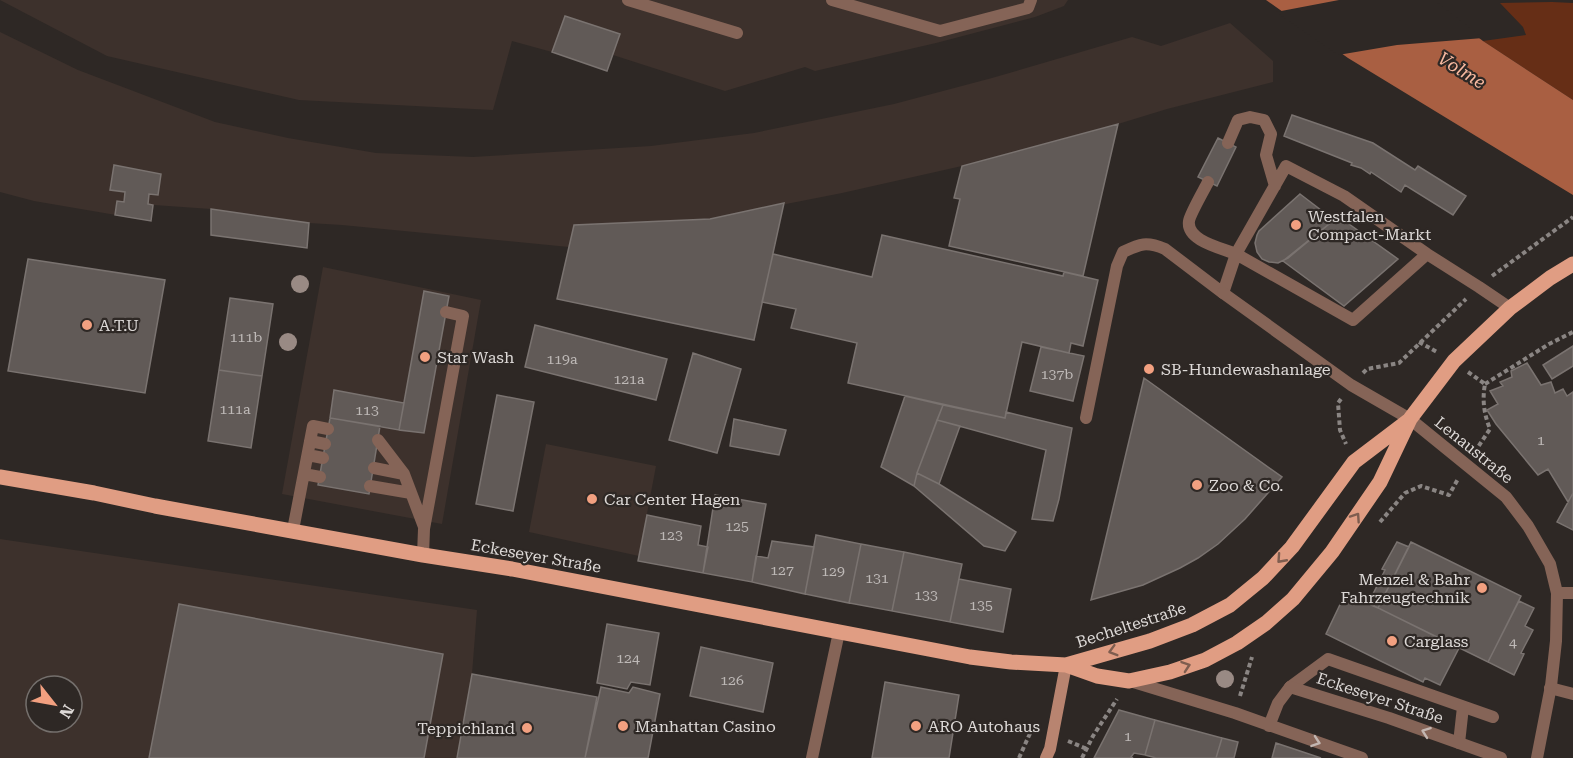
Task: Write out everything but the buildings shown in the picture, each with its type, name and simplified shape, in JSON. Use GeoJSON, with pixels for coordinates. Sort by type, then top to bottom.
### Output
{"type":"FeatureCollection","features":[{"type":"Feature","properties":{"kind":"main road","name":"Becheltestraße"},"geometry":{"type":"LineString","coordinates":[[1066,665],[1097,675],[1129,681],[1170,672],[1205,660],[1266,623],[1293,599],[1332,552],[1380,482],[1410,419],[1454,361],[1510,308],[1573,264]]}},
{"type":"Feature","properties":{"kind":"main road","name":"Becheltestraße"},"geometry":{"type":"LineString","coordinates":[[1066,665],[1150,641],[1192,625],[1230,605],[1263,578],[1292,547],[1354,462],[1410,419]]}},
{"type":"Feature","properties":{"kind":"main road","name":"Eckeseyer Straße"},"geometry":{"type":"LineString","coordinates":[[0,477],[423,555],[512,569],[970,657],[1066,665]]}},
{"type":"Feature","properties":{"kind":"main road"},"geometry":{"type":"LineString","coordinates":[[1046,758],[1050,749],[1066,665]]}},
{"type":"Feature","properties":{"kind":"street"},"geometry":{"type":"LineString","coordinates":[[628,0],[737,33]]}},
{"type":"Feature","properties":{"kind":"street"},"geometry":{"type":"LineString","coordinates":[[832,0],[940,31],[1028,8],[1031,0]]}},
{"type":"Feature","properties":{"kind":"street"},"geometry":{"type":"LineString","coordinates":[[1228,143],[1238,120],[1250,117],[1264,120],[1271,134],[1266,155],[1275,186]]}},
{"type":"Feature","properties":{"kind":"street"},"geometry":{"type":"LineString","coordinates":[[1223,293],[1236,254],[1286,166],[1344,196],[1510,308]]}},
{"type":"Feature","properties":{"kind":"street"},"geometry":{"type":"LineString","coordinates":[[1208,182],[1189,221],[1191,231],[1197,239],[1236,254],[1353,320],[1427,254]]}},
{"type":"Feature","properties":{"kind":"street","name":"Lenaustraße"},"geometry":{"type":"LineString","coordinates":[[1086,418],[1117,266],[1123,252],[1140,244],[1154,244],[1351,385],[1410,419],[1506,497],[1528,526],[1550,564],[1557,592],[1556,640],[1537,758]]}},
{"type":"Feature","properties":{"kind":"street"},"geometry":{"type":"LineString","coordinates":[[423,555],[424,528],[463,316],[446,312]]}},
{"type":"Feature","properties":{"kind":"street"},"geometry":{"type":"LineString","coordinates":[[293,530],[313,426],[328,429]]}},
{"type":"Feature","properties":{"kind":"street"},"geometry":{"type":"LineString","coordinates":[[378,440],[404,474],[424,528]]}},
{"type":"Feature","properties":{"kind":"street"},"geometry":{"type":"LineString","coordinates":[[310,441],[325,444]]}},
{"type":"Feature","properties":{"kind":"street"},"geometry":{"type":"LineString","coordinates":[[376,454],[391,456]]}},
{"type":"Feature","properties":{"kind":"street"},"geometry":{"type":"LineString","coordinates":[[308,455],[323,458]]}},
{"type":"Feature","properties":{"kind":"street"},"geometry":{"type":"LineString","coordinates":[[374,468],[404,474]]}},
{"type":"Feature","properties":{"kind":"street"},"geometry":{"type":"LineString","coordinates":[[304,474],[320,477]]}},
{"type":"Feature","properties":{"kind":"street"},"geometry":{"type":"LineString","coordinates":[[370,486],[411,493]]}},
{"type":"Feature","properties":{"kind":"street"},"geometry":{"type":"LineString","coordinates":[[1557,592],[1573,593]]}},
{"type":"Feature","properties":{"kind":"street"},"geometry":{"type":"LineString","coordinates":[[812,758],[839,632]]}},
{"type":"Feature","properties":{"kind":"street"},"geometry":{"type":"LineString","coordinates":[[1290,687],[1328,659],[1493,717]]}},
{"type":"Feature","properties":{"kind":"street"},"geometry":{"type":"LineString","coordinates":[[1129,681],[1235,713],[1362,758]]}},
{"type":"Feature","properties":{"kind":"street","name":"Eckeseyer Straße"},"geometry":{"type":"LineString","coordinates":[[1269,726],[1278,703],[1290,687],[1389,718],[1501,758]]}},
{"type":"Feature","properties":{"kind":"street"},"geometry":{"type":"LineString","coordinates":[[1550,688],[1573,694]]}},
{"type":"Feature","properties":{"kind":"street"},"geometry":{"type":"LineString","coordinates":[[1459,743],[1463,707]]}},
{"type":"Feature","properties":{"kind":"path"},"geometry":{"type":"LineString","coordinates":[[1467,465],[1490,429],[1482,398],[1485,384],[1549,344],[1573,332]]}},
{"type":"Feature","properties":{"kind":"path"},"geometry":{"type":"LineString","coordinates":[[1419,342],[1454,361],[1485,384]]}},
{"type":"Feature","properties":{"kind":"path"},"geometry":{"type":"LineString","coordinates":[[1082,758],[1093,736],[1129,681]]}},
{"type":"Feature","properties":{"kind":"shaded area"},"geometry":{"type":"Polygon","coordinates":[[[0,0],[1068,0],[1064,6],[1035,17],[815,71],[805,67],[725,91],[613,55],[607,71],[512,41],[493,110],[299,100],[107,56],[0,0]]]}},
{"type":"Feature","properties":{"kind":"shaded area"},"geometry":{"type":"Polygon","coordinates":[[[1500,3],[1573,3],[1573,100],[1483,41],[1526,35],[1523,27],[1500,3]]]}},
{"type":"Feature","properties":{"kind":"shaded area"},"geometry":{"type":"Polygon","coordinates":[[[1230,23],[1273,61],[1273,82],[962,166],[842,193],[710,219],[574,225],[569,247],[309,223],[211,209],[154,205],[151,221],[34,201],[0,192],[0,32],[78,70],[215,122],[288,138],[376,153],[473,157],[651,146],[754,133],[894,104],[1132,37],[1161,46],[1230,23]]]}},
{"type":"Feature","properties":{"kind":"shaded area"},"geometry":{"type":"Polygon","coordinates":[[[323,267],[481,300],[442,524],[282,494],[323,267]]]}},
{"type":"Feature","properties":{"kind":"shaded area","name":"Car Center Hagen"},"geometry":{"type":"Polygon","coordinates":[[[546,444],[656,466],[639,556],[529,532],[546,444]]]}},
{"type":"Feature","properties":{"kind":"shaded area"},"geometry":{"type":"Polygon","coordinates":[[[0,539],[477,610],[472,674],[457,758],[0,758],[0,539]]]}},
{"type":"Feature","properties":{"kind":"water","name":"Volme"},"geometry":{"type":"Polygon","coordinates":[[[1266,0],[1429,0],[1483,41],[1573,100],[1573,195],[1348,58],[1266,0]]]}},
{"type":"Feature","properties":{"kind":"pier"},"geometry":{"type":"Polygon","coordinates":[[[1339,0],[1434,0],[1483,38],[1397,45],[1338,55],[1276,12],[1339,0]]]}},
{"type":"Feature","properties":{"kind":"place","name":"Westfalen Compact-Markt"},"geometry":{"type":"Point","coordinates":[1296,225]}},
{"type":"Feature","properties":{"kind":"place","name":"A.T.U"},"geometry":{"type":"Point","coordinates":[87,325]}},
{"type":"Feature","properties":{"kind":"place","name":"Star Wash"},"geometry":{"type":"Point","coordinates":[425,357]}},
{"type":"Feature","properties":{"kind":"place","name":"SB-Hundewashanlage"},"geometry":{"type":"Point","coordinates":[1149,369]}},
{"type":"Feature","properties":{"kind":"place","name":"Zoo & Co."},"geometry":{"type":"Point","coordinates":[1197,485]}},
{"type":"Feature","properties":{"kind":"place","name":"Car Center Hagen"},"geometry":{"type":"Point","coordinates":[592,499]}},
{"type":"Feature","properties":{"kind":"place","name":"Menzel & Bahr Fahrzeugtechnik"},"geometry":{"type":"Point","coordinates":[1482,588]}},
{"type":"Feature","properties":{"kind":"place","name":"Carglass"},"geometry":{"type":"Point","coordinates":[1392,641]}},
{"type":"Feature","properties":{"kind":"place","name":"Manhattan Casino"},"geometry":{"type":"Point","coordinates":[623,726]}},
{"type":"Feature","properties":{"kind":"place","name":"ARO Autohaus"},"geometry":{"type":"Point","coordinates":[916,726]}},
{"type":"Feature","properties":{"kind":"place","name":"Teppichland"},"geometry":{"type":"Point","coordinates":[527,728]}}]}
